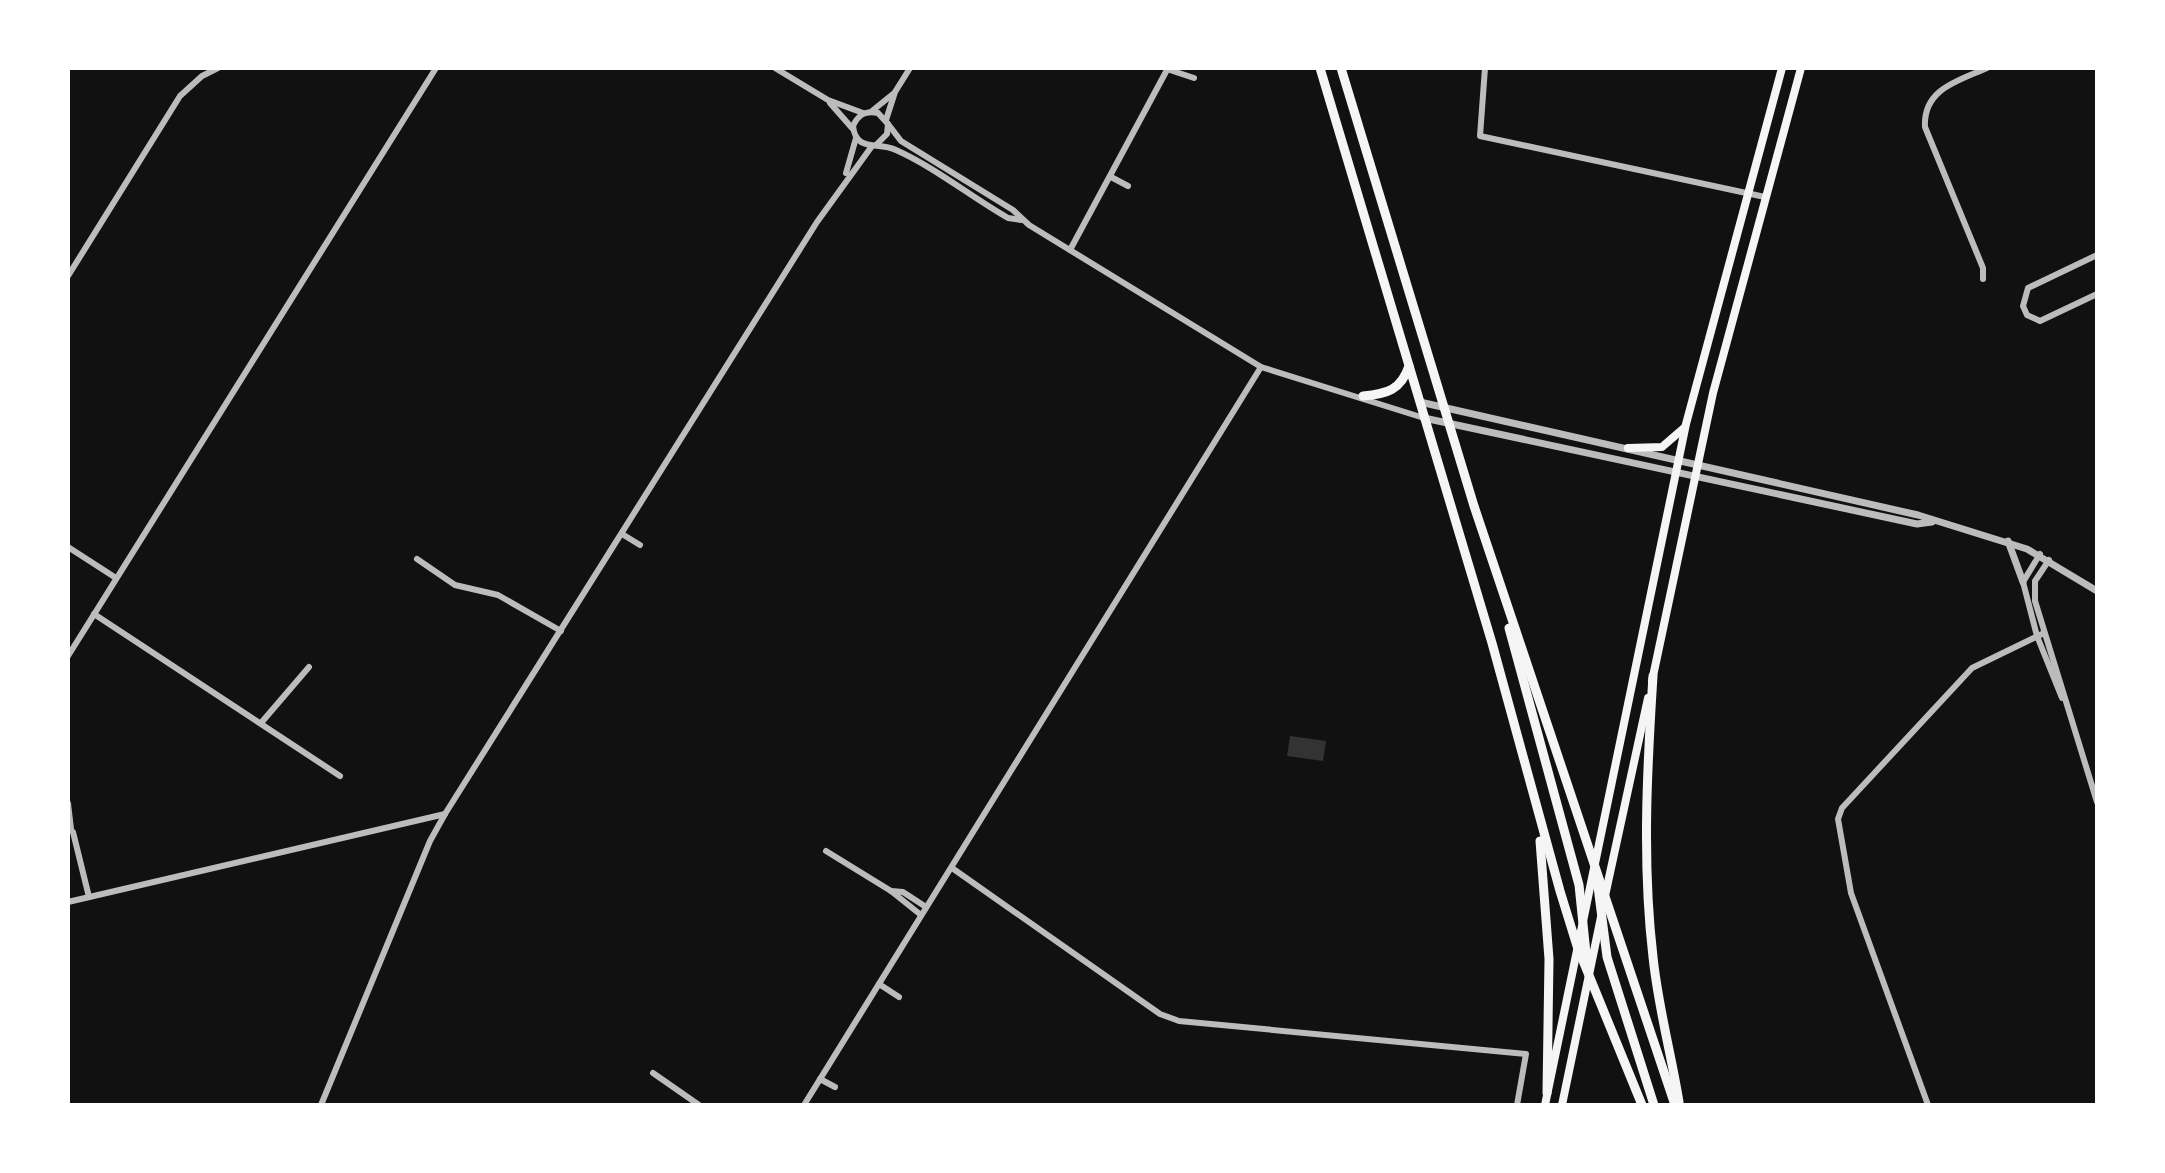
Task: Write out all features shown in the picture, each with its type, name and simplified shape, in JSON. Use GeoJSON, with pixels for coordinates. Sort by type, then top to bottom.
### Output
{"type":"FeatureCollection","features":[{"type":"Feature","properties":{"kind":"main road"},"geometry":{"type":"LineString","coordinates":[[1320,68],[1496,656],[1538,816],[1577,946],[1642,1105]]}},
{"type":"Feature","properties":{"kind":"main road"},"geometry":{"type":"LineString","coordinates":[[1341,68],[1498,581],[1677,1105]]}},
{"type":"Feature","properties":{"kind":"main road"},"geometry":{"type":"LineString","coordinates":[[1545,1105],[1686,424],[1782,68]]}},
{"type":"Feature","properties":{"kind":"main road"},"geometry":{"type":"LineString","coordinates":[[1562,1105],[1713,393],[1801,68]]}},
{"type":"Feature","properties":{"kind":"main road"},"geometry":{"type":"LineString","coordinates":[[1363,396],[1394,390],[1404,380],[1410,365]]}},
{"type":"Feature","properties":{"kind":"main road"},"geometry":{"type":"LineString","coordinates":[[1628,448],[1662,447],[1675,439],[1686,424]]}},
{"type":"Feature","properties":{"kind":"main road"},"geometry":{"type":"LineString","coordinates":[[1498,581],[1523,689],[1579,885],[1588,974]]}},
{"type":"Feature","properties":{"kind":"main road"},"geometry":{"type":"LineString","coordinates":[[1653,676],[1645,806],[1646,876],[1657,992],[1677,1105]]}},
{"type":"Feature","properties":{"kind":"main road"},"geometry":{"type":"LineString","coordinates":[[1538,816],[1549,959],[1547,1093]]}},
{"type":"Feature","properties":{"kind":"main road"},"geometry":{"type":"LineString","coordinates":[[1595,864],[1607,957],[1654,1105]]}},
{"type":"Feature","properties":{"kind":"street"},"geometry":{"type":"LineString","coordinates":[[68,276],[180,96],[202,76],[218,68]]}},
{"type":"Feature","properties":{"kind":"street"},"geometry":{"type":"LineString","coordinates":[[68,656],[436,68]]}},
{"type":"Feature","properties":{"kind":"street"},"geometry":{"type":"LineString","coordinates":[[775,68],[828,100],[863,113]]}},
{"type":"Feature","properties":{"kind":"street"},"geometry":{"type":"LineString","coordinates":[[321,1105],[430,841],[445,814],[842,184],[874,146],[885,139],[895,92],[910,68]]}},
{"type":"Feature","properties":{"kind":"street"},"geometry":{"type":"LineString","coordinates":[[1070,250],[1167,68],[1194,78]]}},
{"type":"Feature","properties":{"kind":"street"},"geometry":{"type":"LineString","coordinates":[[1485,68],[1480,136],[1765,197]]}},
{"type":"Feature","properties":{"kind":"street"},"geometry":{"type":"LineString","coordinates":[[1983,279],[1983,268],[1925,127],[1925,113],[1929,100],[1943,88],[1987,68]]}},
{"type":"Feature","properties":{"kind":"street"},"geometry":{"type":"LineString","coordinates":[[842,184],[857,118],[872,111],[895,92]]}},
{"type":"Feature","properties":{"kind":"street"},"geometry":{"type":"LineString","coordinates":[[828,100],[848,120],[855,136],[874,146],[899,151],[1008,218],[1021,220]]}},
{"type":"Feature","properties":{"kind":"street"},"geometry":{"type":"LineString","coordinates":[[872,111],[887,122],[901,141],[1013,210],[1021,220],[1261,367],[1406,409],[1424,418],[1917,524],[1934,522]]}},
{"type":"Feature","properties":{"kind":"street"},"geometry":{"type":"LineString","coordinates":[[1111,177],[1128,186]]}},
{"type":"Feature","properties":{"kind":"street"},"geometry":{"type":"LineString","coordinates":[[2097,255],[2028,288],[2023,306],[2027,315],[2040,321],[2097,294]]}},
{"type":"Feature","properties":{"kind":"street"},"geometry":{"type":"LineString","coordinates":[[804,1105],[1261,367]]}},
{"type":"Feature","properties":{"kind":"street"},"geometry":{"type":"LineString","coordinates":[[1406,409],[1420,402],[1442,405],[1837,495],[2008,541],[2040,554],[2097,591]]}},
{"type":"Feature","properties":{"kind":"street"},"geometry":{"type":"LineString","coordinates":[[622,534],[640,545]]}},
{"type":"Feature","properties":{"kind":"street"},"geometry":{"type":"LineString","coordinates":[[2008,541],[2097,802]]}},
{"type":"Feature","properties":{"kind":"street"},"geometry":{"type":"LineString","coordinates":[[68,547],[116,578]]}},
{"type":"Feature","properties":{"kind":"street"},"geometry":{"type":"LineString","coordinates":[[2023,582],[2040,554]]}},
{"type":"Feature","properties":{"kind":"street"},"geometry":{"type":"LineString","coordinates":[[417,559],[455,585],[498,595],[561,631]]}},
{"type":"Feature","properties":{"kind":"street"},"geometry":{"type":"LineString","coordinates":[[2040,635],[2034,589],[2039,571],[2049,560]]}},
{"type":"Feature","properties":{"kind":"street"},"geometry":{"type":"LineString","coordinates":[[94,614],[340,776]]}},
{"type":"Feature","properties":{"kind":"street"},"geometry":{"type":"LineString","coordinates":[[1928,1105],[1858,918],[1844,861],[1838,819],[1842,808],[1958,680],[1983,660],[2040,635]]}},
{"type":"Feature","properties":{"kind":"street"},"geometry":{"type":"LineString","coordinates":[[261,723],[309,667]]}},
{"type":"Feature","properties":{"kind":"street"},"geometry":{"type":"LineString","coordinates":[[68,803],[69,828],[89,897]]}},
{"type":"Feature","properties":{"kind":"street"},"geometry":{"type":"LineString","coordinates":[[68,902],[445,814]]}},
{"type":"Feature","properties":{"kind":"street"},"geometry":{"type":"LineString","coordinates":[[826,851],[891,891],[921,915]]}},
{"type":"Feature","properties":{"kind":"street"},"geometry":{"type":"LineString","coordinates":[[952,868],[1160,1014],[1179,1021],[1526,1054],[1517,1105]]}},
{"type":"Feature","properties":{"kind":"street"},"geometry":{"type":"LineString","coordinates":[[891,891],[903,892],[926,907]]}},
{"type":"Feature","properties":{"kind":"street"},"geometry":{"type":"LineString","coordinates":[[879,984],[899,997]]}},
{"type":"Feature","properties":{"kind":"street"},"geometry":{"type":"LineString","coordinates":[[653,1073],[699,1105]]}},
{"type":"Feature","properties":{"kind":"street"},"geometry":{"type":"LineString","coordinates":[[820,1079],[835,1087]]}},
{"type":"Feature","properties":{"kind":"shaded area"},"geometry":{"type":"Polygon","coordinates":[[[1290,736],[1326,741],[1323,761],[1287,756],[1290,736]]]}}]}
